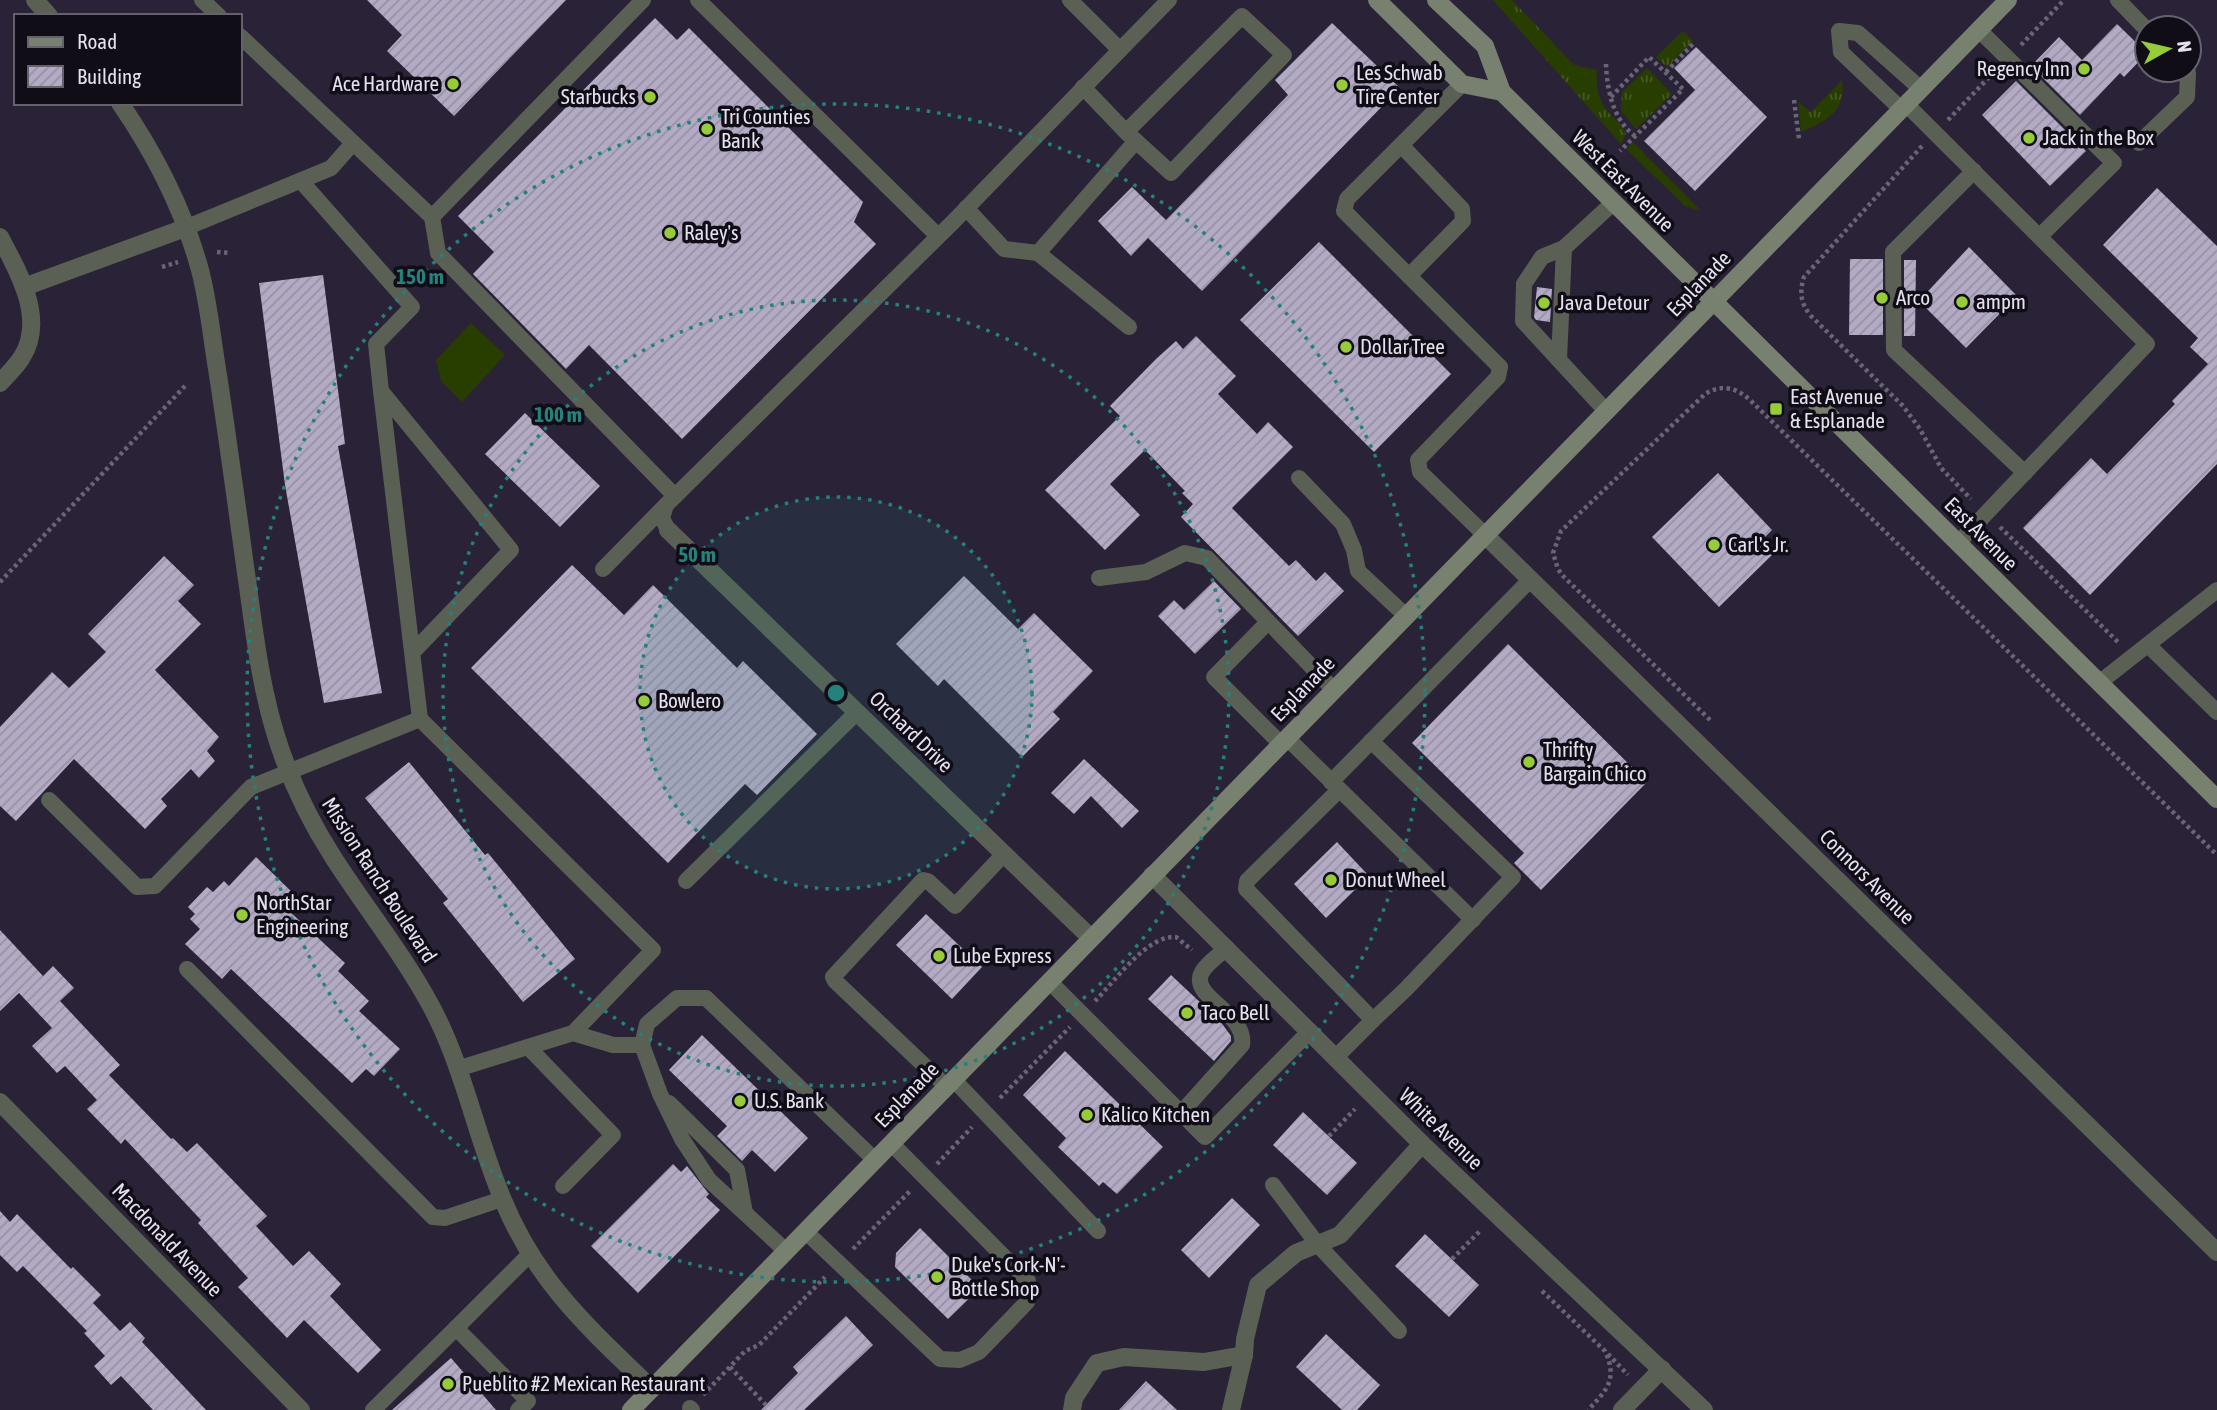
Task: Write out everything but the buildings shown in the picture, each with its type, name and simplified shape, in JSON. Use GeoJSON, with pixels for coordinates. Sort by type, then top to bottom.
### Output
{"type":"FeatureCollection","features":[{"type":"Feature","properties":{"kind":"main road"},"geometry":{"type":"LineString","coordinates":[[1377,0],[1462,84],[1502,92]]}},
{"type":"Feature","properties":{"kind":"main road","name":"Esplanade"},"geometry":{"type":"LineString","coordinates":[[631,1410],[2008,0]]}},
{"type":"Feature","properties":{"kind":"main road","name":"West East Avenue"},"geometry":{"type":"LineString","coordinates":[[1438,1],[1485,46],[1502,92],[1714,302]]}},
{"type":"Feature","properties":{"kind":"main road","name":"East Avenue"},"geometry":{"type":"LineString","coordinates":[[1714,302],[2217,799]]}},
{"type":"Feature","properties":{"kind":"street"},"geometry":{"type":"LineString","coordinates":[[35,0],[47,14]]}},
{"type":"Feature","properties":{"kind":"street","name":"Mission Ranch Boulevard"},"geometry":{"type":"LineString","coordinates":[[121,105],[150,150],[170,190],[199,268],[208,310],[262,681],[271,719],[289,772],[331,855],[404,961],[433,1009],[502,1199],[529,1255],[569,1306],[652,1389]]}},
{"type":"Feature","properties":{"kind":"street"},"geometry":{"type":"LineString","coordinates":[[23,287],[185,228]]}},
{"type":"Feature","properties":{"kind":"street"},"geometry":{"type":"LineString","coordinates":[[0,237],[23,287],[32,319],[31,333],[22,358],[0,383]]}},
{"type":"Feature","properties":{"kind":"street","name":"Orchard Drive"},"geometry":{"type":"LineString","coordinates":[[668,530],[1091,938]]}},
{"type":"Feature","properties":{"kind":"street","name":"Connors Avenue"},"geometry":{"type":"LineString","coordinates":[[1485,535],[2217,1252]]}},
{"type":"Feature","properties":{"kind":"street","name":"White Avenue"},"geometry":{"type":"LineString","coordinates":[[1152,875],[1422,1144],[1703,1410]]}},
{"type":"Feature","properties":{"kind":"street","name":"Macdonald Avenue"},"geometry":{"type":"LineString","coordinates":[[0,1102],[301,1410]]}},
{"type":"Feature","properties":{"kind":"street"},"geometry":{"type":"LineString","coordinates":[[1231,1410],[1258,1285],[1296,1253],[1340,1235],[1422,1144]]}},
{"type":"Feature","properties":{"kind":"street"},"geometry":{"type":"LineString","coordinates":[[1072,1410],[1074,1398],[1097,1363],[1124,1357],[1204,1362],[1244,1355]]}},
{"type":"Feature","properties":{"kind":"street"},"geometry":{"type":"LineString","coordinates":[[1622,1410],[1662,1369]]}},
{"type":"Feature","properties":{"kind":"lane"},"geometry":{"type":"LineString","coordinates":[[202,0],[217,14]]}},
{"type":"Feature","properties":{"kind":"lane"},"geometry":{"type":"LineString","coordinates":[[432,217],[643,0]]}},
{"type":"Feature","properties":{"kind":"lane"},"geometry":{"type":"LineString","coordinates":[[698,0],[938,236]]}},
{"type":"Feature","properties":{"kind":"lane"},"geometry":{"type":"LineString","coordinates":[[1070,0],[1120,50]]}},
{"type":"Feature","properties":{"kind":"lane"},"geometry":{"type":"LineString","coordinates":[[603,569],[966,208],[1169,0]]}},
{"type":"Feature","properties":{"kind":"lane"},"geometry":{"type":"LineString","coordinates":[[2118,0],[2133,16]]}},
{"type":"Feature","properties":{"kind":"lane"},"geometry":{"type":"LineString","coordinates":[[1038,253],[1131,137],[1242,16],[1284,55],[1171,173],[1131,137],[1083,87]]}},
{"type":"Feature","properties":{"kind":"lane"},"geometry":{"type":"LineString","coordinates":[[1979,30],[2114,163],[2040,236]]}},
{"type":"Feature","properties":{"kind":"lane"},"geometry":{"type":"LineString","coordinates":[[1921,89],[1858,33],[1839,31],[1841,52],[1935,132],[2147,344],[1958,543]]}},
{"type":"Feature","properties":{"kind":"lane"},"geometry":{"type":"LineString","coordinates":[[242,38],[432,217],[438,253],[671,501]]}},
{"type":"Feature","properties":{"kind":"lane"},"geometry":{"type":"LineString","coordinates":[[1462,84],[1347,199],[1344,211],[1500,367],[1498,377],[1418,460],[1420,472],[1485,535]]}},
{"type":"Feature","properties":{"kind":"lane"},"geometry":{"type":"LineString","coordinates":[[2139,143],[2187,97],[2188,84]]}},
{"type":"Feature","properties":{"kind":"lane"},"geometry":{"type":"LineString","coordinates":[[185,228],[331,168],[353,143]]}},
{"type":"Feature","properties":{"kind":"lane"},"geometry":{"type":"LineString","coordinates":[[1401,145],[1462,209],[1463,221],[1409,276]]}},
{"type":"Feature","properties":{"kind":"lane"},"geometry":{"type":"LineString","coordinates":[[1975,171],[1894,252],[1894,349],[2025,473]]}},
{"type":"Feature","properties":{"kind":"lane"},"geometry":{"type":"LineString","coordinates":[[301,181],[412,307],[376,344],[420,719],[653,950],[573,1033],[457,1069]]}},
{"type":"Feature","properties":{"kind":"lane"},"geometry":{"type":"LineString","coordinates":[[1606,411],[1523,321],[1524,284],[1542,257],[1564,248],[1613,203]]}},
{"type":"Feature","properties":{"kind":"lane"},"geometry":{"type":"LineString","coordinates":[[966,208],[1004,249],[1038,253],[1129,327]]}},
{"type":"Feature","properties":{"kind":"lane"},"geometry":{"type":"LineString","coordinates":[[1559,360],[1564,248]]}},
{"type":"Feature","properties":{"kind":"lane"},"geometry":{"type":"LineString","coordinates":[[381,391],[511,550],[412,653]]}},
{"type":"Feature","properties":{"kind":"lane"},"geometry":{"type":"LineString","coordinates":[[1299,478],[1343,524],[1354,551],[1358,571],[1406,616]]}},
{"type":"Feature","properties":{"kind":"lane"},"geometry":{"type":"LineString","coordinates":[[668,530],[662,518],[671,501]]}},
{"type":"Feature","properties":{"kind":"lane"},"geometry":{"type":"LineString","coordinates":[[1099,578],[1146,572],[1185,553],[1207,558],[1334,690]]}},
{"type":"Feature","properties":{"kind":"lane"},"geometry":{"type":"LineString","coordinates":[[1374,1020],[1246,889],[1247,881],[1335,786],[1371,741],[1531,579]]}},
{"type":"Feature","properties":{"kind":"lane"},"geometry":{"type":"LineString","coordinates":[[2099,683],[2217,590]]}},
{"type":"Feature","properties":{"kind":"lane"},"geometry":{"type":"LineString","coordinates":[[1268,622],[1214,677],[1335,786],[1473,920]]}},
{"type":"Feature","properties":{"kind":"lane"},"geometry":{"type":"LineString","coordinates":[[2148,645],[2217,712]]}},
{"type":"Feature","properties":{"kind":"lane"},"geometry":{"type":"LineString","coordinates":[[685,881],[857,712]]}},
{"type":"Feature","properties":{"kind":"lane"},"geometry":{"type":"LineString","coordinates":[[49,800],[137,887],[155,886],[251,787],[420,719]]}},
{"type":"Feature","properties":{"kind":"lane"},"geometry":{"type":"LineString","coordinates":[[1336,1057],[1513,877],[1371,741]]}},
{"type":"Feature","properties":{"kind":"lane"},"geometry":{"type":"LineString","coordinates":[[1004,854],[955,906],[928,881],[923,880],[833,977],[985,1113],[1098,1231]]}},
{"type":"Feature","properties":{"kind":"lane"},"geometry":{"type":"LineString","coordinates":[[1181,1113],[1242,1045],[1244,1035],[1238,1024],[1201,988],[1200,979],[1208,965],[1227,948]]}},
{"type":"Feature","properties":{"kind":"lane"},"geometry":{"type":"LineString","coordinates":[[187,969],[433,1217],[446,1218],[502,1199]]}},
{"type":"Feature","properties":{"kind":"lane"},"geometry":{"type":"LineString","coordinates":[[1049,981],[1205,1137],[1310,1031]]}},
{"type":"Feature","properties":{"kind":"lane"},"geometry":{"type":"LineString","coordinates":[[786,1251],[709,1180],[682,1139],[660,1094],[642,1045],[647,1024],[677,998],[706,998],[875,1160]]}},
{"type":"Feature","properties":{"kind":"lane"},"geometry":{"type":"LineString","coordinates":[[573,1033],[614,1045],[642,1045]]}},
{"type":"Feature","properties":{"kind":"lane"},"geometry":{"type":"LineString","coordinates":[[528,1047],[613,1135],[563,1186]]}},
{"type":"Feature","properties":{"kind":"lane"},"geometry":{"type":"LineString","coordinates":[[660,1094],[737,1170],[745,1213]]}},
{"type":"Feature","properties":{"kind":"lane"},"geometry":{"type":"LineString","coordinates":[[805,1231],[940,1359],[960,1360],[979,1352],[1027,1302],[1028,1282],[891,1143]]}},
{"type":"Feature","properties":{"kind":"lane"},"geometry":{"type":"LineString","coordinates":[[1273,1185],[1318,1245],[1399,1331]]}},
{"type":"Feature","properties":{"kind":"lane"},"geometry":{"type":"LineString","coordinates":[[373,1410],[529,1255]]}},
{"type":"Feature","properties":{"kind":"lane"},"geometry":{"type":"LineString","coordinates":[[456,1328],[527,1401],[519,1410]]}},
{"type":"Feature","properties":{"kind":"path"},"geometry":{"type":"LineString","coordinates":[[2064,0],[1887,182],[1804,277],[1800,294],[1806,310],[1892,394],[1913,419],[1941,468],[2133,657]]}},
{"type":"Feature","properties":{"kind":"path"},"geometry":{"type":"LineString","coordinates":[[1666,72],[1693,44]]}},
{"type":"Feature","properties":{"kind":"path"},"geometry":{"type":"LineString","coordinates":[[1611,97],[1649,57],[1683,89],[1620,151]]}},
{"type":"Feature","properties":{"kind":"path"},"geometry":{"type":"LineString","coordinates":[[1606,64],[1606,84],[1614,108],[1635,136]]}},
{"type":"Feature","properties":{"kind":"path"},"geometry":{"type":"LineString","coordinates":[[1794,100],[1799,139]]}},
{"type":"Feature","properties":{"kind":"path"},"geometry":{"type":"LineString","coordinates":[[0,582],[185,386]]}},
{"type":"Feature","properties":{"kind":"path"},"geometry":{"type":"LineString","coordinates":[[1710,720],[1562,575],[1553,553],[1561,531],[1589,503],[1705,394],[1728,388],[1735,389],[1749,400],[2217,855]]}},
{"type":"Feature","properties":{"kind":"path"},"geometry":{"type":"LineString","coordinates":[[691,1409],[745,1351],[759,1345],[839,1264],[1144,950],[1169,936],[1182,940],[1208,965]]}},
{"type":"Feature","properties":{"kind":"path"},"geometry":{"type":"LineString","coordinates":[[1346,1101],[1364,1118]]}},
{"type":"Feature","properties":{"kind":"path"},"geometry":{"type":"LineString","coordinates":[[1329,1136],[1355,1109]]}},
{"type":"Feature","properties":{"kind":"path"},"geometry":{"type":"LineString","coordinates":[[1471,1222],[1490,1240]]}},
{"type":"Feature","properties":{"kind":"path"},"geometry":{"type":"LineString","coordinates":[[1452,1259],[1480,1231]]}},
{"type":"Feature","properties":{"kind":"path"},"geometry":{"type":"LineString","coordinates":[[1539,1287],[1605,1351],[1609,1360],[1609,1384],[1588,1410]]}},
{"type":"Feature","properties":{"kind":"path"},"geometry":{"type":"LineString","coordinates":[[730,1367],[766,1405]]}},
{"type":"Feature","properties":{"kind":"green space"},"geometry":{"type":"Polygon","coordinates":[[[1493,0],[1512,0],[1574,65],[1597,70],[1601,100],[1626,134],[1621,144],[1493,0]]]}},
{"type":"Feature","properties":{"kind":"green space"},"geometry":{"type":"Polygon","coordinates":[[[1683,31],[1693,41],[1667,67],[1656,57],[1683,31]]]}},
{"type":"Feature","properties":{"kind":"green space"},"geometry":{"type":"Polygon","coordinates":[[[1647,68],[1672,94],[1636,129],[1621,111],[1622,92],[1647,68]]]}},
{"type":"Feature","properties":{"kind":"green space"},"geometry":{"type":"Polygon","coordinates":[[[1842,80],[1841,100],[1833,114],[1801,132],[1798,102],[1811,112],[1842,80]]]}},
{"type":"Feature","properties":{"kind":"green space"},"geometry":{"type":"Polygon","coordinates":[[[1633,142],[1701,211],[1685,206],[1626,149],[1633,142]]]}},
{"type":"Feature","properties":{"kind":"green space"},"geometry":{"type":"Polygon","coordinates":[[[471,323],[505,355],[462,402],[441,381],[436,360],[471,323]]]}},
{"type":"Feature","properties":{"kind":"place","name":"Regency Inn"},"geometry":{"type":"Point","coordinates":[2084,69]}},
{"type":"Feature","properties":{"kind":"place","name":"Ace Hardware"},"geometry":{"type":"Point","coordinates":[453,84]}},
{"type":"Feature","properties":{"kind":"place","name":"Les Schwab Tire Center"},"geometry":{"type":"Point","coordinates":[1342,85]}},
{"type":"Feature","properties":{"kind":"place","name":"Starbucks"},"geometry":{"type":"Point","coordinates":[650,97]}},
{"type":"Feature","properties":{"kind":"place","name":"Tri Counties Bank"},"geometry":{"type":"Point","coordinates":[707,129]}},
{"type":"Feature","properties":{"kind":"place","name":"Jack in the Box"},"geometry":{"type":"Point","coordinates":[2029,138]}},
{"type":"Feature","properties":{"kind":"place","name":"Raley's"},"geometry":{"type":"Point","coordinates":[670,233]}},
{"type":"Feature","properties":{"kind":"place","name":"Arco"},"geometry":{"type":"Point","coordinates":[1882,298]}},
{"type":"Feature","properties":{"kind":"place","name":"ampm"},"geometry":{"type":"Point","coordinates":[1962,302]}},
{"type":"Feature","properties":{"kind":"place","name":"Java Detour"},"geometry":{"type":"Point","coordinates":[1544,303]}},
{"type":"Feature","properties":{"kind":"place","name":"Dollar Tree"},"geometry":{"type":"Point","coordinates":[1346,347]}},
{"type":"Feature","properties":{"kind":"place","name":"East Avenue & Esplanade"},"geometry":{"type":"Point","coordinates":[1776,409]}},
{"type":"Feature","properties":{"kind":"place","name":"Carl's Jr."},"geometry":{"type":"Point","coordinates":[1714,545]}},
{"type":"Feature","properties":{"kind":"place","name":"Bowlero"},"geometry":{"type":"Point","coordinates":[644,701]}},
{"type":"Feature","properties":{"kind":"place","name":"Thrifty Bargain Chico"},"geometry":{"type":"Point","coordinates":[1529,762]}},
{"type":"Feature","properties":{"kind":"place","name":"Donut Wheel"},"geometry":{"type":"Point","coordinates":[1331,880]}},
{"type":"Feature","properties":{"kind":"place","name":"NorthStar Engineering"},"geometry":{"type":"Point","coordinates":[242,915]}},
{"type":"Feature","properties":{"kind":"place","name":"Lube Express"},"geometry":{"type":"Point","coordinates":[939,956]}},
{"type":"Feature","properties":{"kind":"place","name":"Taco Bell"},"geometry":{"type":"Point","coordinates":[1187,1013]}},
{"type":"Feature","properties":{"kind":"place","name":"U.S. Bank"},"geometry":{"type":"Point","coordinates":[740,1101]}},
{"type":"Feature","properties":{"kind":"place","name":"Kalico Kitchen"},"geometry":{"type":"Point","coordinates":[1087,1115]}},
{"type":"Feature","properties":{"kind":"place","name":"Duke's Cork-N'- Bottle Shop"},"geometry":{"type":"Point","coordinates":[937,1277]}},
{"type":"Feature","properties":{"kind":"place","name":"Pueblito #2 Mexican Restaurant"},"geometry":{"type":"Point","coordinates":[448,1384]}}]}
